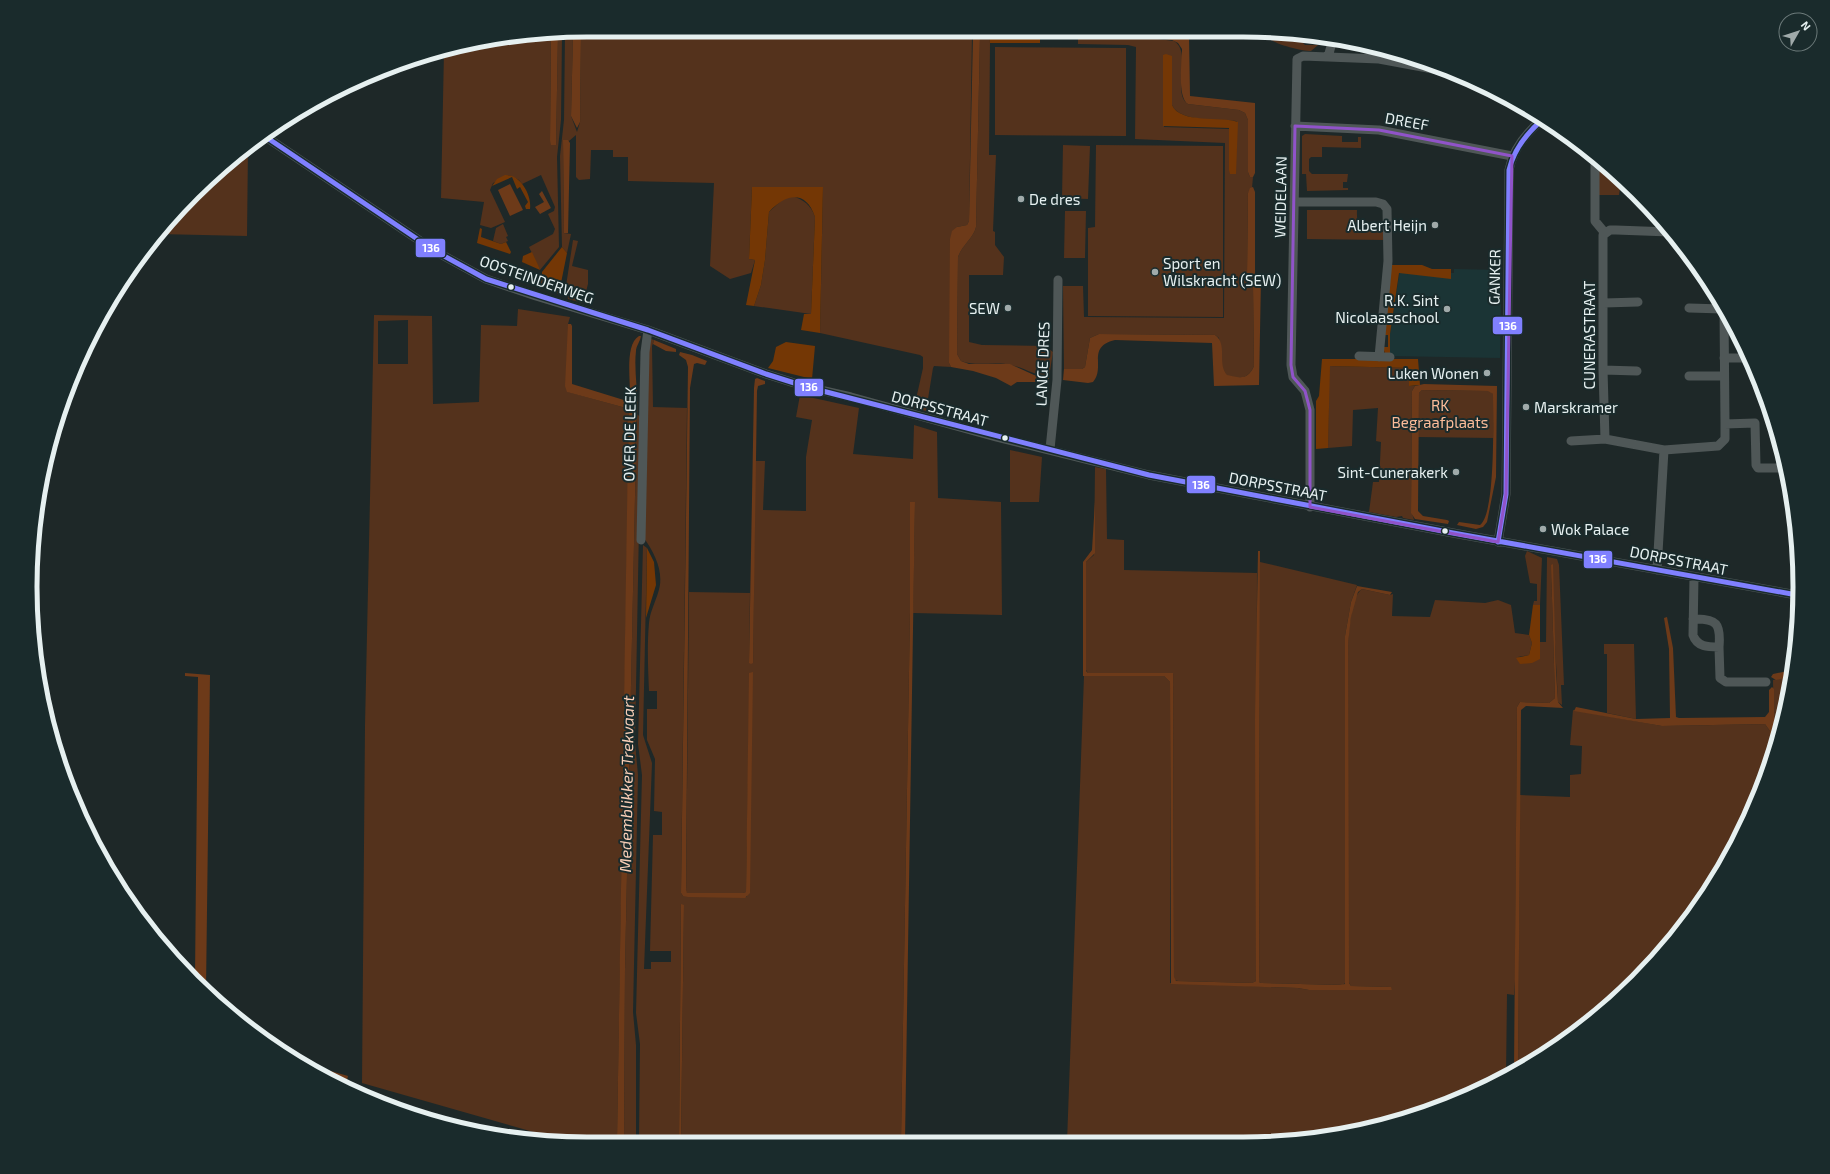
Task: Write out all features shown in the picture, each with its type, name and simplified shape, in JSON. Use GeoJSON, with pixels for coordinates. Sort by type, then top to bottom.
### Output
{"type":"FeatureCollection","features":[{"type":"Feature","properties":{"kind":"street"},"geometry":{"type":"LineString","coordinates":[[1331,45],[1328,57],[1379,59],[1423,67]]}},
{"type":"Feature","properties":{"kind":"street","name":"WEIDELAAN"},"geometry":{"type":"LineString","coordinates":[[1310,507],[1310,410],[1305,391],[1293,377],[1291,366],[1297,59],[1303,56],[1328,57]]}},
{"type":"Feature","properties":{"kind":"street","name":"GANKER"},"geometry":{"type":"LineString","coordinates":[[1498,542],[1506,494],[1509,170],[1512,156],[1529,131],[1538,123]]}},
{"type":"Feature","properties":{"kind":"street","name":"DREEF"},"geometry":{"type":"LineString","coordinates":[[1295,126],[1379,130],[1512,156]]}},
{"type":"Feature","properties":{"kind":"street","name":"OOSTEINDERWEG"},"geometry":{"type":"LineString","coordinates":[[269,139],[412,236],[465,269],[509,288],[648,330]]}},
{"type":"Feature","properties":{"kind":"street"},"geometry":{"type":"LineString","coordinates":[[1595,164],[1595,221],[1605,233],[1616,230],[1661,229]]}},
{"type":"Feature","properties":{"kind":"street"},"geometry":{"type":"LineString","coordinates":[[1294,202],[1376,202],[1383,204],[1387,209],[1388,261],[1379,357]]}},
{"type":"Feature","properties":{"kind":"street","name":"CUNERASTRAAT"},"geometry":{"type":"LineString","coordinates":[[1605,233],[1602,241],[1605,439]]}},
{"type":"Feature","properties":{"kind":"street","name":"LANGE DRES"},"geometry":{"type":"LineString","coordinates":[[1050,449],[1057,380],[1058,280]]}},
{"type":"Feature","properties":{"kind":"street"},"geometry":{"type":"LineString","coordinates":[[1604,303],[1638,302]]}},
{"type":"Feature","properties":{"kind":"street"},"geometry":{"type":"LineString","coordinates":[[1689,308],[1718,310]]}},
{"type":"Feature","properties":{"kind":"street"},"geometry":{"type":"LineString","coordinates":[[1571,441],[1605,439],[1664,450],[1718,446],[1725,439],[1723,320]]}},
{"type":"Feature","properties":{"kind":"street","name":"DORPSSTRAAT"},"geometry":{"type":"LineString","coordinates":[[648,330],[766,374],[807,386],[996,437],[1050,449],[1149,475],[1498,542],[1793,594]]}},
{"type":"Feature","properties":{"kind":"street","name":"OVER DE LEEK"},"geometry":{"type":"LineString","coordinates":[[641,540],[645,359],[648,330]]}},
{"type":"Feature","properties":{"kind":"street"},"geometry":{"type":"LineString","coordinates":[[1359,356],[1390,357]]}},
{"type":"Feature","properties":{"kind":"street"},"geometry":{"type":"LineString","coordinates":[[1724,358],[1742,358]]}},
{"type":"Feature","properties":{"kind":"street"},"geometry":{"type":"LineString","coordinates":[[1603,370],[1637,371]]}},
{"type":"Feature","properties":{"kind":"street"},"geometry":{"type":"LineString","coordinates":[[1689,376],[1724,376]]}},
{"type":"Feature","properties":{"kind":"street"},"geometry":{"type":"LineString","coordinates":[[1725,424],[1755,423],[1756,465],[1758,468],[1779,468]]}},
{"type":"Feature","properties":{"kind":"street"},"geometry":{"type":"LineString","coordinates":[[1657,570],[1664,450]]}},
{"type":"Feature","properties":{"kind":"street"},"geometry":{"type":"LineString","coordinates":[[1694,577],[1693,635],[1696,641],[1705,646],[1719,647]]}},
{"type":"Feature","properties":{"kind":"street"},"geometry":{"type":"LineString","coordinates":[[1693,619],[1707,619],[1717,625],[1720,631],[1719,676],[1722,681],[1766,682]]}},
{"type":"Feature","properties":{"kind":"highlighted area"},"geometry":{"type":"Polygon","coordinates":[[[1295,126],[1379,130],[1512,156],[1506,494],[1498,542],[1310,507],[1310,410],[1305,391],[1293,377],[1291,365],[1295,126]]]}},
{"type":"Feature","properties":{"kind":"shaded area"},"geometry":{"type":"Polygon","coordinates":[[[989,37],[1040,37],[1040,43],[990,43],[989,37]]]}},
{"type":"Feature","properties":{"kind":"shaded area"},"geometry":{"type":"Polygon","coordinates":[[[1166,54],[1172,56],[1172,105],[1176,111],[1183,115],[1192,117],[1231,120],[1238,122],[1236,174],[1230,174],[1229,170],[1229,128],[1163,126],[1163,55],[1166,54]]]}},
{"type":"Feature","properties":{"kind":"shaded area"},"geometry":{"type":"Polygon","coordinates":[[[505,175],[516,178],[524,186],[529,198],[530,209],[526,209],[525,206],[528,202],[520,187],[517,189],[512,177],[492,186],[497,179],[505,175]]]}},
{"type":"Feature","properties":{"kind":"shaded area"},"geometry":{"type":"Polygon","coordinates":[[[752,187],[823,187],[820,333],[801,330],[804,314],[811,314],[815,217],[811,208],[801,198],[788,198],[775,206],[769,212],[765,260],[761,285],[754,306],[746,305],[755,260],[749,259],[752,187]]]}},
{"type":"Feature","properties":{"kind":"shaded area"},"geometry":{"type":"Polygon","coordinates":[[[480,228],[482,229],[481,237],[501,244],[506,242],[511,252],[510,254],[477,243],[480,228]]]}},
{"type":"Feature","properties":{"kind":"shaded area"},"geometry":{"type":"Polygon","coordinates":[[[562,247],[567,253],[559,293],[556,291],[556,281],[542,276],[542,272],[562,247]]]}},
{"type":"Feature","properties":{"kind":"shaded area"},"geometry":{"type":"Polygon","coordinates":[[[532,252],[540,270],[522,262],[523,256],[532,252]]]}},
{"type":"Feature","properties":{"kind":"shaded area"},"geometry":{"type":"Polygon","coordinates":[[[1391,265],[1422,265],[1432,269],[1451,269],[1451,279],[1399,273],[1390,334],[1390,354],[1385,354],[1383,347],[1388,347],[1388,335],[1382,335],[1391,265]]]}},
{"type":"Feature","properties":{"kind":"shaded area","name":"R.K. Sint Nicolaasschool"},"geometry":{"type":"Polygon","coordinates":[[[1400,269],[1440,273],[1454,273],[1454,269],[1499,270],[1499,299],[1501,299],[1500,358],[1390,356],[1390,334],[1400,269]]]}},
{"type":"Feature","properties":{"kind":"shaded area"},"geometry":{"type":"Polygon","coordinates":[[[786,342],[815,346],[812,379],[768,368],[773,361],[776,347],[786,342]]]}},
{"type":"Feature","properties":{"kind":"shaded area"},"geometry":{"type":"Polygon","coordinates":[[[1322,359],[1418,359],[1420,385],[1409,386],[1409,368],[1330,366],[1328,448],[1316,449],[1316,401],[1319,396],[1322,359]]]}},
{"type":"Feature","properties":{"kind":"shaded area"},"geometry":{"type":"Polygon","coordinates":[[[647,548],[654,562],[656,585],[646,618],[647,548]]]}},
{"type":"Feature","properties":{"kind":"shaded area"},"geometry":{"type":"Polygon","coordinates":[[[1533,605],[1540,605],[1540,659],[1532,663],[1520,664],[1516,658],[1529,655],[1532,643],[1529,635],[1533,605]]]}},
{"type":"Feature","properties":{"kind":"green space"},"geometry":{"type":"Polygon","coordinates":[[[573,37],[571,116],[577,132],[580,122],[581,37],[972,37],[969,221],[967,225],[957,227],[949,363],[951,367],[934,366],[926,411],[914,408],[923,368],[923,357],[920,355],[820,333],[823,187],[752,187],[749,259],[755,260],[751,273],[730,279],[710,266],[714,183],[628,181],[628,157],[613,157],[613,150],[591,150],[590,179],[579,180],[576,177],[576,135],[569,141],[563,140],[564,233],[571,234],[567,253],[562,247],[560,156],[564,120],[565,38],[573,37]]]}},
{"type":"Feature","properties":{"kind":"green space"},"geometry":{"type":"Polygon","coordinates":[[[980,37],[989,37],[989,155],[996,155],[993,231],[995,232],[995,245],[1004,257],[1003,275],[969,275],[969,342],[982,345],[1045,346],[1053,352],[1049,377],[1005,364],[967,363],[961,361],[957,354],[958,257],[975,231],[980,37]]]}},
{"type":"Feature","properties":{"kind":"green space"},"geometry":{"type":"Polygon","coordinates":[[[1078,37],[1142,37],[1174,41],[1182,54],[1181,91],[1183,99],[1188,104],[1239,110],[1245,113],[1248,120],[1248,172],[1250,177],[1253,177],[1252,188],[1248,193],[1247,275],[1253,286],[1254,366],[1252,371],[1246,376],[1227,376],[1222,370],[1219,338],[1215,335],[1099,334],[1090,338],[1085,367],[1082,369],[1064,369],[1063,286],[1083,286],[1084,317],[1224,318],[1225,143],[1135,139],[1136,47],[1128,45],[1078,44],[1078,37]],[[1172,59],[1164,127],[1230,129],[1237,121],[1201,119],[1183,115],[1176,111],[1172,105],[1172,59]]]}},
{"type":"Feature","properties":{"kind":"green space"},"geometry":{"type":"Polygon","coordinates":[[[551,38],[550,140],[556,145],[558,38],[562,38],[561,120],[557,157],[559,247],[540,270],[529,247],[553,234],[555,229],[548,214],[554,211],[555,207],[541,175],[522,184],[519,180],[509,175],[493,183],[490,190],[505,222],[491,228],[480,225],[484,202],[441,198],[444,56],[515,42],[551,38]]]}},
{"type":"Feature","properties":{"kind":"green space"},"geometry":{"type":"Polygon","coordinates":[[[1279,38],[1301,40],[1305,45],[1318,45],[1311,51],[1307,51],[1296,49],[1270,39],[1279,38]]]}},
{"type":"Feature","properties":{"kind":"green space"},"geometry":{"type":"Polygon","coordinates":[[[995,47],[1126,48],[1126,136],[995,135],[995,47]]]}},
{"type":"Feature","properties":{"kind":"green space"},"geometry":{"type":"Polygon","coordinates":[[[1305,134],[1342,136],[1342,142],[1358,142],[1358,137],[1361,137],[1361,148],[1322,147],[1322,157],[1311,157],[1309,159],[1309,171],[1312,174],[1348,174],[1347,182],[1343,182],[1343,188],[1348,188],[1348,190],[1307,191],[1306,174],[1302,174],[1302,136],[1305,134]]]}},
{"type":"Feature","properties":{"kind":"green space"},"geometry":{"type":"Polygon","coordinates":[[[1063,145],[1090,146],[1088,199],[1062,198],[1063,145]]]}},
{"type":"Feature","properties":{"kind":"green space"},"geometry":{"type":"Polygon","coordinates":[[[1096,145],[1223,146],[1223,317],[1088,316],[1088,228],[1095,227],[1096,145]]]}},
{"type":"Feature","properties":{"kind":"green space"},"geometry":{"type":"Polygon","coordinates":[[[248,154],[247,236],[165,234],[198,198],[224,173],[248,154]]]}},
{"type":"Feature","properties":{"kind":"green space"},"geometry":{"type":"Polygon","coordinates":[[[1599,168],[1622,188],[1620,188],[1619,195],[1599,195],[1599,168]]]}},
{"type":"Feature","properties":{"kind":"green space"},"geometry":{"type":"Polygon","coordinates":[[[792,196],[800,199],[806,204],[811,209],[815,217],[811,314],[754,306],[761,285],[765,260],[769,212],[783,199],[792,196]]]}},
{"type":"Feature","properties":{"kind":"green space"},"geometry":{"type":"Polygon","coordinates":[[[1307,210],[1357,210],[1358,223],[1360,226],[1367,230],[1384,232],[1385,240],[1307,239],[1307,210]]]}},
{"type":"Feature","properties":{"kind":"green space"},"geometry":{"type":"Polygon","coordinates":[[[1065,211],[1086,211],[1085,258],[1064,258],[1065,211]]]}},
{"type":"Feature","properties":{"kind":"green space"},"geometry":{"type":"Polygon","coordinates":[[[503,224],[508,236],[506,237],[508,241],[501,244],[493,241],[496,228],[503,224]]]}},
{"type":"Feature","properties":{"kind":"green space"},"geometry":{"type":"Polygon","coordinates":[[[573,240],[578,241],[572,266],[588,270],[588,284],[583,303],[568,299],[566,286],[573,240]]]}},
{"type":"Feature","properties":{"kind":"green space"},"geometry":{"type":"Polygon","coordinates":[[[542,276],[556,281],[556,291],[559,295],[550,287],[540,283],[542,276]]]}},
{"type":"Feature","properties":{"kind":"green space"},"geometry":{"type":"Polygon","coordinates":[[[518,309],[570,317],[568,324],[568,392],[626,408],[629,413],[629,427],[631,427],[629,433],[617,1137],[545,1135],[362,1083],[365,726],[374,315],[432,316],[433,404],[479,402],[481,325],[517,326],[518,309]],[[408,320],[378,321],[378,364],[408,364],[408,320]]]}},
{"type":"Feature","properties":{"kind":"green space"},"geometry":{"type":"Polygon","coordinates":[[[648,338],[654,340],[652,346],[653,407],[687,408],[681,893],[683,896],[747,897],[750,673],[746,892],[686,892],[689,592],[750,593],[749,663],[753,663],[755,461],[765,461],[763,510],[806,511],[806,457],[812,420],[796,417],[800,395],[859,408],[853,454],[913,459],[914,425],[937,432],[938,498],[1001,502],[1002,615],[913,613],[915,503],[910,502],[910,613],[901,1137],[681,1137],[684,905],[681,905],[679,1137],[639,1137],[640,1044],[636,1013],[642,775],[638,744],[643,545],[647,548],[643,735],[652,763],[644,969],[651,969],[651,962],[671,962],[671,951],[650,951],[653,835],[662,835],[662,812],[654,811],[655,759],[647,740],[647,709],[657,709],[657,691],[649,691],[648,648],[649,623],[651,611],[660,586],[660,571],[655,557],[644,538],[648,338]]]}},
{"type":"Feature","properties":{"kind":"green space"},"geometry":{"type":"Polygon","coordinates":[[[1329,366],[1410,368],[1409,386],[1415,386],[1412,391],[1411,510],[1414,520],[1403,518],[1402,516],[1396,517],[1369,512],[1373,482],[1379,482],[1381,442],[1376,441],[1378,408],[1353,410],[1352,446],[1328,448],[1329,366]]]}},
{"type":"Feature","properties":{"kind":"green space","name":"RK Begraafplaats"},"geometry":{"type":"Polygon","coordinates":[[[1422,390],[1490,391],[1493,394],[1493,438],[1418,437],[1419,393],[1422,390]]]}},
{"type":"Feature","properties":{"kind":"green space"},"geometry":{"type":"Polygon","coordinates":[[[637,414],[641,418],[635,742],[638,775],[633,1012],[636,1045],[636,1137],[624,1137],[625,969],[636,450],[634,430],[636,427],[637,414]]]}},
{"type":"Feature","properties":{"kind":"green space"},"geometry":{"type":"Polygon","coordinates":[[[1010,450],[1042,457],[1039,502],[1010,502],[1010,450]]]}},
{"type":"Feature","properties":{"kind":"green space"},"geometry":{"type":"Polygon","coordinates":[[[1095,467],[1106,469],[1107,539],[1124,540],[1124,570],[1257,573],[1256,981],[1252,983],[1174,980],[1173,673],[1088,673],[1086,670],[1086,562],[1094,555],[1095,467]]]}},
{"type":"Feature","properties":{"kind":"green space"},"geometry":{"type":"Polygon","coordinates":[[[1527,551],[1542,558],[1540,605],[1533,605],[1534,601],[1537,601],[1537,584],[1530,583],[1525,556],[1527,551]]]}},
{"type":"Feature","properties":{"kind":"green space"},"geometry":{"type":"Polygon","coordinates":[[[1547,557],[1557,559],[1559,565],[1564,685],[1561,685],[1562,705],[1558,702],[1551,565],[1555,698],[1549,703],[1520,702],[1517,707],[1515,980],[1514,995],[1507,994],[1506,1069],[1453,1095],[1420,1108],[1350,1126],[1315,1132],[1279,1136],[1243,1137],[1067,1137],[1084,676],[1164,676],[1170,682],[1170,983],[1298,988],[1309,990],[1392,990],[1390,987],[1351,986],[1348,981],[1348,644],[1351,615],[1355,599],[1362,589],[1390,595],[1393,594],[1392,616],[1430,617],[1435,600],[1485,603],[1498,600],[1511,605],[1515,633],[1529,635],[1532,643],[1529,655],[1518,657],[1540,659],[1540,642],[1546,642],[1547,557]]]}},
{"type":"Feature","properties":{"kind":"green space"},"geometry":{"type":"Polygon","coordinates":[[[1260,562],[1357,585],[1351,602],[1345,636],[1345,983],[1343,985],[1259,982],[1260,562]]]}},
{"type":"Feature","properties":{"kind":"green space"},"geometry":{"type":"Polygon","coordinates":[[[1604,644],[1634,644],[1636,719],[1607,713],[1607,654],[1604,654],[1604,644]]]}},
{"type":"Feature","properties":{"kind":"green space"},"geometry":{"type":"Polygon","coordinates":[[[1785,678],[1774,730],[1773,680],[1785,678]]]}},
{"type":"Feature","properties":{"kind":"green space"},"geometry":{"type":"Polygon","coordinates":[[[1573,710],[1662,726],[1765,724],[1770,731],[1770,743],[1764,764],[1736,830],[1700,893],[1679,922],[1657,950],[1606,1001],[1549,1044],[1518,1063],[1520,795],[1570,797],[1570,775],[1581,774],[1582,746],[1570,745],[1573,710]]]}},
{"type":"Feature","properties":{"kind":"water"},"geometry":{"type":"Polygon","coordinates":[[[573,37],[581,37],[580,122],[577,128],[571,116],[573,37]]]}},
{"type":"Feature","properties":{"kind":"water"},"geometry":{"type":"Polygon","coordinates":[[[973,37],[980,37],[976,227],[975,231],[958,257],[957,354],[961,361],[969,364],[1010,364],[1034,375],[1049,377],[1049,380],[1042,382],[1017,382],[1011,386],[996,378],[973,371],[951,367],[949,363],[950,239],[952,231],[957,227],[967,225],[969,221],[973,37]]]}},
{"type":"Feature","properties":{"kind":"water"},"geometry":{"type":"Polygon","coordinates":[[[1144,37],[1189,37],[1190,96],[1255,103],[1255,173],[1253,177],[1250,177],[1248,172],[1248,120],[1245,113],[1239,110],[1188,104],[1182,94],[1181,87],[1182,49],[1178,43],[1172,40],[1144,37]]]}},
{"type":"Feature","properties":{"kind":"water"},"geometry":{"type":"Polygon","coordinates":[[[551,38],[558,38],[556,145],[551,145],[551,38]]]}},
{"type":"Feature","properties":{"kind":"water"},"geometry":{"type":"Polygon","coordinates":[[[563,140],[568,140],[570,143],[568,233],[564,233],[563,140]]]}},
{"type":"Feature","properties":{"kind":"water"},"geometry":{"type":"Polygon","coordinates":[[[510,184],[523,210],[510,216],[498,190],[510,184]]]}},
{"type":"Feature","properties":{"kind":"water"},"geometry":{"type":"Polygon","coordinates":[[[1253,187],[1255,192],[1255,275],[1261,279],[1259,385],[1214,386],[1212,343],[1115,340],[1106,343],[1101,347],[1098,358],[1098,370],[1093,382],[1088,383],[1063,380],[1064,369],[1082,369],[1085,367],[1090,338],[1099,334],[1215,335],[1221,344],[1223,365],[1227,375],[1243,377],[1252,371],[1254,366],[1253,286],[1247,275],[1248,193],[1250,188],[1253,187]]]}},
{"type":"Feature","properties":{"kind":"water"},"geometry":{"type":"Polygon","coordinates":[[[542,191],[551,208],[540,214],[535,207],[544,202],[539,194],[542,191]]]}},
{"type":"Feature","properties":{"kind":"water","name":"Medemblikker Trekvaart"},"geometry":{"type":"Polygon","coordinates":[[[568,324],[571,324],[572,326],[572,384],[627,401],[630,399],[629,365],[631,347],[634,341],[641,336],[636,349],[635,360],[637,413],[634,430],[636,450],[625,969],[624,1137],[617,1137],[628,449],[629,433],[631,428],[628,426],[629,413],[626,408],[567,392],[565,386],[568,324]]]}},
{"type":"Feature","properties":{"kind":"water"},"geometry":{"type":"Polygon","coordinates":[[[654,340],[676,349],[676,352],[666,351],[653,344],[654,340]]]}},
{"type":"Feature","properties":{"kind":"water"},"geometry":{"type":"Polygon","coordinates":[[[680,352],[707,361],[705,365],[697,363],[694,364],[690,388],[686,890],[687,893],[746,892],[749,673],[753,672],[750,893],[745,898],[688,897],[683,896],[681,893],[688,367],[686,360],[679,355],[680,352]]]}},
{"type":"Feature","properties":{"kind":"water"},"geometry":{"type":"Polygon","coordinates":[[[757,378],[765,381],[765,384],[758,386],[757,391],[753,663],[751,664],[749,663],[754,388],[755,379],[757,378]]]}},
{"type":"Feature","properties":{"kind":"water"},"geometry":{"type":"Polygon","coordinates":[[[1424,384],[1497,386],[1496,477],[1487,522],[1483,527],[1476,529],[1457,525],[1459,522],[1480,525],[1485,517],[1489,503],[1492,463],[1493,394],[1488,391],[1422,390],[1419,393],[1418,511],[1423,516],[1449,521],[1448,524],[1415,519],[1411,513],[1412,391],[1415,386],[1424,384]]]}},
{"type":"Feature","properties":{"kind":"water"},"geometry":{"type":"Polygon","coordinates":[[[1095,501],[1095,553],[1086,562],[1086,671],[1088,673],[1173,673],[1174,977],[1176,981],[1252,983],[1256,981],[1255,719],[1258,551],[1260,551],[1259,982],[1345,984],[1345,636],[1351,602],[1357,586],[1392,592],[1390,595],[1362,589],[1358,592],[1351,617],[1348,644],[1349,983],[1351,986],[1391,987],[1392,990],[1309,990],[1298,988],[1171,984],[1170,682],[1164,676],[1083,676],[1083,562],[1092,550],[1095,501]]]}},
{"type":"Feature","properties":{"kind":"water"},"geometry":{"type":"Polygon","coordinates":[[[910,502],[915,502],[905,1137],[901,1137],[910,613],[910,502]]]}},
{"type":"Feature","properties":{"kind":"water"},"geometry":{"type":"Polygon","coordinates":[[[1553,564],[1558,702],[1563,708],[1526,706],[1521,710],[1518,1063],[1514,1065],[1517,707],[1520,702],[1549,703],[1555,698],[1551,565],[1553,564]]]}},
{"type":"Feature","properties":{"kind":"water"},"geometry":{"type":"Polygon","coordinates":[[[1667,617],[1673,648],[1676,717],[1765,717],[1769,712],[1769,690],[1772,687],[1774,689],[1774,729],[1770,743],[1770,731],[1765,724],[1662,726],[1574,711],[1576,707],[1636,719],[1670,718],[1669,649],[1664,618],[1667,617]]]}},
{"type":"Feature","properties":{"kind":"water"},"geometry":{"type":"Polygon","coordinates":[[[1786,671],[1785,678],[1776,680],[1771,677],[1773,674],[1786,671]]]}},
{"type":"Feature","properties":{"kind":"water"},"geometry":{"type":"Polygon","coordinates":[[[185,673],[210,675],[206,984],[195,973],[198,677],[185,676],[185,673]]]}},
{"type":"Feature","properties":{"kind":"water"},"geometry":{"type":"Polygon","coordinates":[[[681,904],[684,905],[681,1137],[679,1137],[681,904]]]}},
{"type":"Feature","properties":{"kind":"water"},"geometry":{"type":"Polygon","coordinates":[[[323,1069],[348,1076],[347,1080],[339,1077],[323,1069]]]}},
{"type":"Feature","properties":{"kind":"transit line","name":"136"},"geometry":{"type":"LineString","coordinates":[[1498,542],[1506,494],[1509,170],[1511,162],[1521,142],[1538,124]]}},
{"type":"Feature","properties":{"kind":"transit line","name":"136"},"geometry":{"type":"LineString","coordinates":[[269,139],[435,251],[486,279],[648,330],[766,374],[807,387],[1149,475],[1453,533],[1793,594]]}},
{"type":"Feature","properties":{"kind":"place","name":"De dres"},"geometry":{"type":"Point","coordinates":[1021,199]}},
{"type":"Feature","properties":{"kind":"place","name":"Albert Heijn"},"geometry":{"type":"Point","coordinates":[1435,225]}},
{"type":"Feature","properties":{"kind":"place","name":"Sport en Wilskracht (SEW)"},"geometry":{"type":"Point","coordinates":[1155,272]}},
{"type":"Feature","properties":{"kind":"place","name":"SEW"},"geometry":{"type":"Point","coordinates":[1008,308]}},
{"type":"Feature","properties":{"kind":"place","name":"R.K. Sint Nicolaasschool"},"geometry":{"type":"Point","coordinates":[1447,309]}},
{"type":"Feature","properties":{"kind":"place","name":"Luken Wonen"},"geometry":{"type":"Point","coordinates":[1487,373]}},
{"type":"Feature","properties":{"kind":"place","name":"Marskramer"},"geometry":{"type":"Point","coordinates":[1526,407]}},
{"type":"Feature","properties":{"kind":"place","name":"Sint-Cunerakerk"},"geometry":{"type":"Point","coordinates":[1456,472]}},
{"type":"Feature","properties":{"kind":"place","name":"Wok Palace"},"geometry":{"type":"Point","coordinates":[1543,529]}}]}
